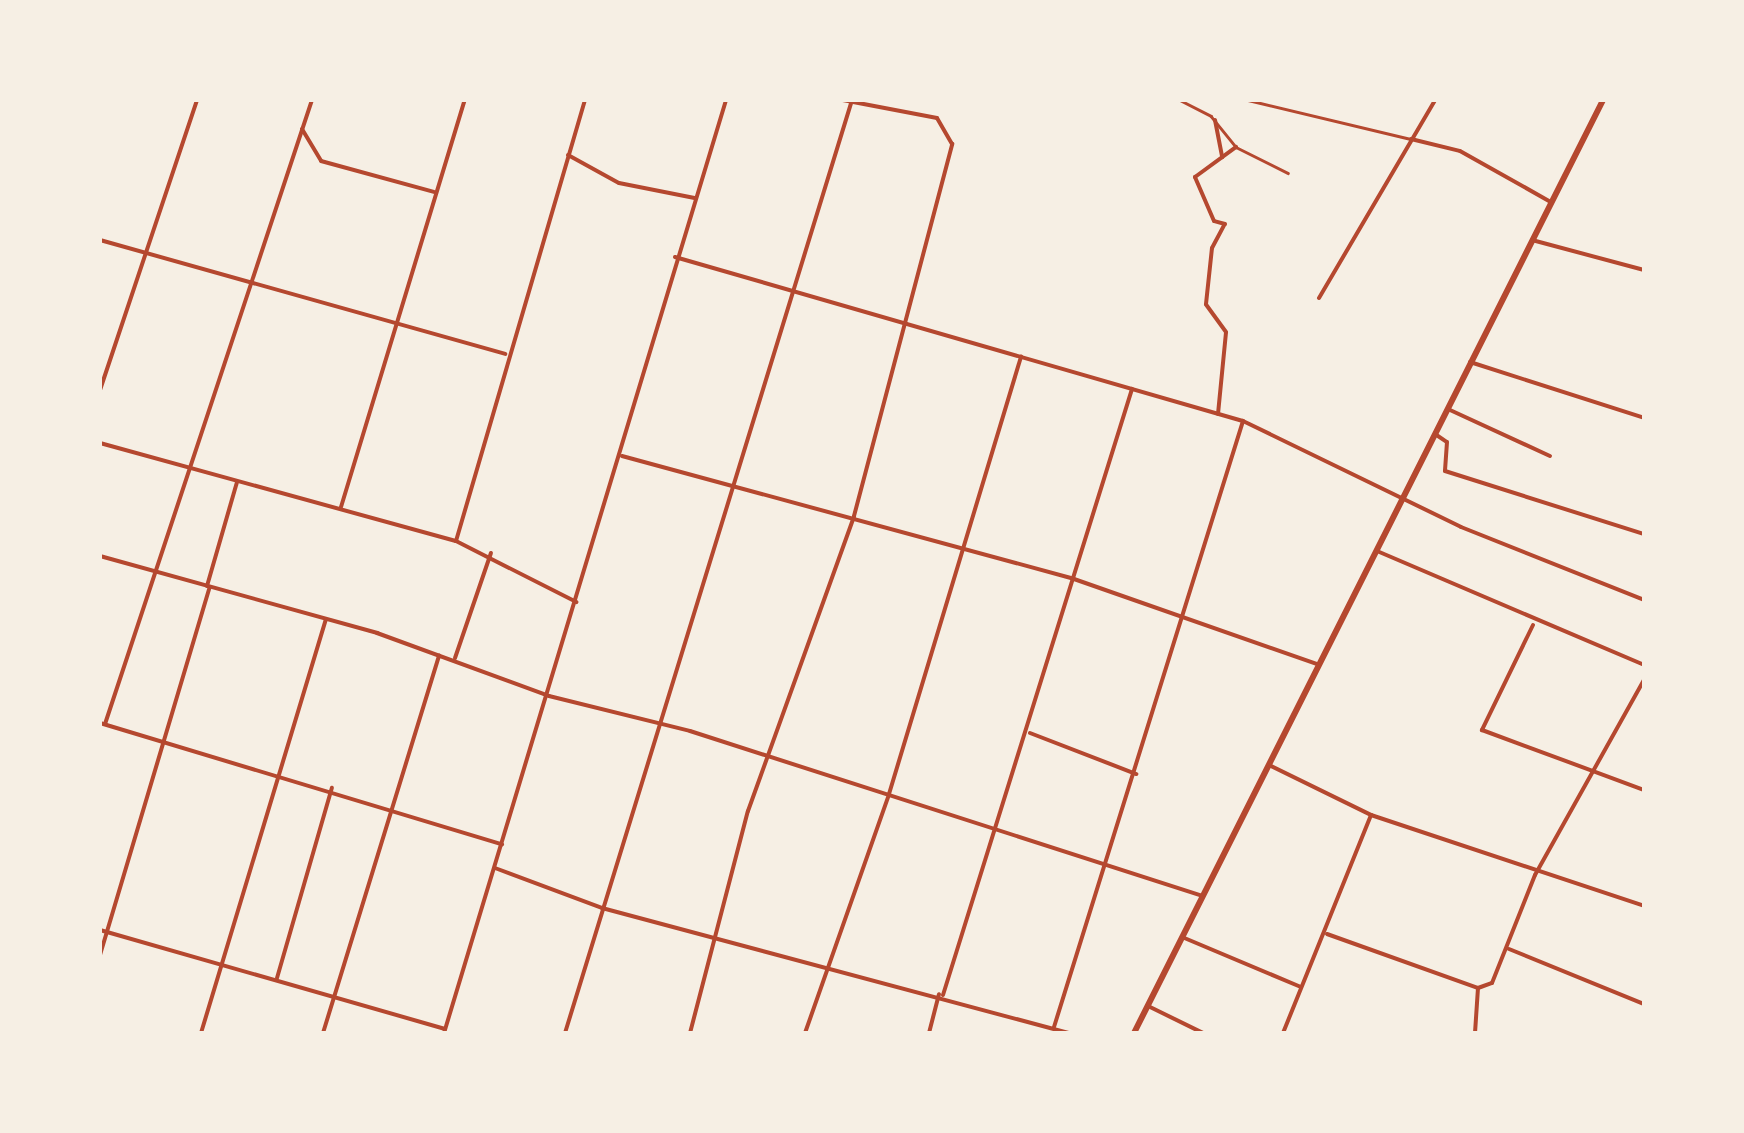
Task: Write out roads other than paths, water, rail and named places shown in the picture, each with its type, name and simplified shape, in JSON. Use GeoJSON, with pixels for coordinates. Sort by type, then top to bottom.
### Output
{"type":"FeatureCollection","features":[{"type":"Feature","properties":{"kind":"highway"},"geometry":{"type":"LineString","coordinates":[[1134,1033],[1603,100]]}},
{"type":"Feature","properties":{"kind":"street"},"geometry":{"type":"LineString","coordinates":[[100,390],[197,100]]}},
{"type":"Feature","properties":{"kind":"street"},"geometry":{"type":"LineString","coordinates":[[312,100],[248,284],[242,329],[152,570],[102,724],[332,788],[502,844]]}},
{"type":"Feature","properties":{"kind":"street"},"geometry":{"type":"LineString","coordinates":[[341,509],[465,100]]}},
{"type":"Feature","properties":{"kind":"street"},"geometry":{"type":"LineString","coordinates":[[456,541],[506,354],[585,100]]}},
{"type":"Feature","properties":{"kind":"street"},"geometry":{"type":"LineString","coordinates":[[100,930],[221,961],[445,1031],[622,456],[676,257],[726,100]]}},
{"type":"Feature","properties":{"kind":"street"},"geometry":{"type":"LineString","coordinates":[[690,1033],[748,811],[774,757],[854,516],[908,322],[952,135],[937,118],[843,100]]}},
{"type":"Feature","properties":{"kind":"street"},"geometry":{"type":"LineString","coordinates":[[1320,298],[1434,100]]}},
{"type":"Feature","properties":{"kind":"street"},"geometry":{"type":"LineString","coordinates":[[565,1033],[852,101]]}},
{"type":"Feature","properties":{"kind":"street"},"geometry":{"type":"LineString","coordinates":[[1215,120],[1222,157]]}},
{"type":"Feature","properties":{"kind":"street"},"geometry":{"type":"LineString","coordinates":[[302,129],[321,161],[436,193]]}},
{"type":"Feature","properties":{"kind":"street"},"geometry":{"type":"LineString","coordinates":[[1411,138],[1460,151],[1551,202]]}},
{"type":"Feature","properties":{"kind":"street"},"geometry":{"type":"LineString","coordinates":[[1218,414],[1226,332],[1206,304],[1212,248],[1226,224],[1214,221],[1195,177],[1236,147]]}},
{"type":"Feature","properties":{"kind":"street"},"geometry":{"type":"LineString","coordinates":[[568,155],[619,183],[695,198]]}},
{"type":"Feature","properties":{"kind":"street"},"geometry":{"type":"LineString","coordinates":[[682,195],[692,207]]}},
{"type":"Feature","properties":{"kind":"street"},"geometry":{"type":"LineString","coordinates":[[100,240],[506,354]]}},
{"type":"Feature","properties":{"kind":"street"},"geometry":{"type":"LineString","coordinates":[[1532,240],[1644,270]]}},
{"type":"Feature","properties":{"kind":"street"},"geometry":{"type":"LineString","coordinates":[[676,257],[1244,421],[1402,499],[1644,600]]}},
{"type":"Feature","properties":{"kind":"street"},"geometry":{"type":"LineString","coordinates":[[804,1033],[823,962],[889,794],[960,546],[1021,357]]}},
{"type":"Feature","properties":{"kind":"street"},"geometry":{"type":"LineString","coordinates":[[1470,362],[1644,418]]}},
{"type":"Feature","properties":{"kind":"street"},"geometry":{"type":"LineString","coordinates":[[929,1033],[1028,733],[1132,389]]}},
{"type":"Feature","properties":{"kind":"street"},"geometry":{"type":"LineString","coordinates":[[1447,408],[1550,456]]}},
{"type":"Feature","properties":{"kind":"street"},"geometry":{"type":"LineString","coordinates":[[1054,1027],[1244,421]]}},
{"type":"Feature","properties":{"kind":"street"},"geometry":{"type":"LineString","coordinates":[[1435,434],[1447,442],[1445,470],[1644,534]]}},
{"type":"Feature","properties":{"kind":"street"},"geometry":{"type":"LineString","coordinates":[[100,443],[189,471],[456,541],[490,553],[576,602]]}},
{"type":"Feature","properties":{"kind":"street"},"geometry":{"type":"LineString","coordinates":[[622,456],[1074,578],[1319,665]]}},
{"type":"Feature","properties":{"kind":"street"},"geometry":{"type":"LineString","coordinates":[[100,955],[168,742],[237,482]]}},
{"type":"Feature","properties":{"kind":"street"},"geometry":{"type":"LineString","coordinates":[[1375,551],[1534,624],[1644,665]]}},
{"type":"Feature","properties":{"kind":"street"},"geometry":{"type":"LineString","coordinates":[[455,659],[490,553]]}},
{"type":"Feature","properties":{"kind":"street"},"geometry":{"type":"LineString","coordinates":[[100,556],[326,618],[455,659],[549,696],[774,757],[995,824],[1204,896]]}},
{"type":"Feature","properties":{"kind":"street"},"geometry":{"type":"LineString","coordinates":[[202,1033],[326,618]]}},
{"type":"Feature","properties":{"kind":"street"},"geometry":{"type":"LineString","coordinates":[[1534,624],[1482,730],[1644,790]]}},
{"type":"Feature","properties":{"kind":"street"},"geometry":{"type":"LineString","coordinates":[[323,1033],[439,654]]}},
{"type":"Feature","properties":{"kind":"street"},"geometry":{"type":"LineString","coordinates":[[1327,934],[1478,988],[1492,983],[1538,870],[1644,680]]}},
{"type":"Feature","properties":{"kind":"street"},"geometry":{"type":"LineString","coordinates":[[1028,733],[1136,774]]}},
{"type":"Feature","properties":{"kind":"street"},"geometry":{"type":"LineString","coordinates":[[1269,765],[1371,815],[1644,906]]}},
{"type":"Feature","properties":{"kind":"street"},"geometry":{"type":"LineString","coordinates":[[277,978],[332,788]]}},
{"type":"Feature","properties":{"kind":"street"},"geometry":{"type":"LineString","coordinates":[[1284,1033],[1327,934],[1371,815]]}},
{"type":"Feature","properties":{"kind":"street"},"geometry":{"type":"LineString","coordinates":[[495,868],[602,908],[823,962],[1069,1033]]}},
{"type":"Feature","properties":{"kind":"street"},"geometry":{"type":"LineString","coordinates":[[1182,938],[1301,988]]}},
{"type":"Feature","properties":{"kind":"street"},"geometry":{"type":"LineString","coordinates":[[1507,948],[1642,1003],[1644,995]]}},
{"type":"Feature","properties":{"kind":"street"},"geometry":{"type":"LineString","coordinates":[[1475,1033],[1478,988]]}},
{"type":"Feature","properties":{"kind":"street"},"geometry":{"type":"LineString","coordinates":[[1148,1006],[1203,1033]]}},
{"type":"Feature","properties":{"kind":"lane"},"geometry":{"type":"LineString","coordinates":[[1180,100],[1215,120],[1236,147],[1288,173]]}},
{"type":"Feature","properties":{"kind":"lane"},"geometry":{"type":"LineString","coordinates":[[1248,100],[1411,138]]}}]}
